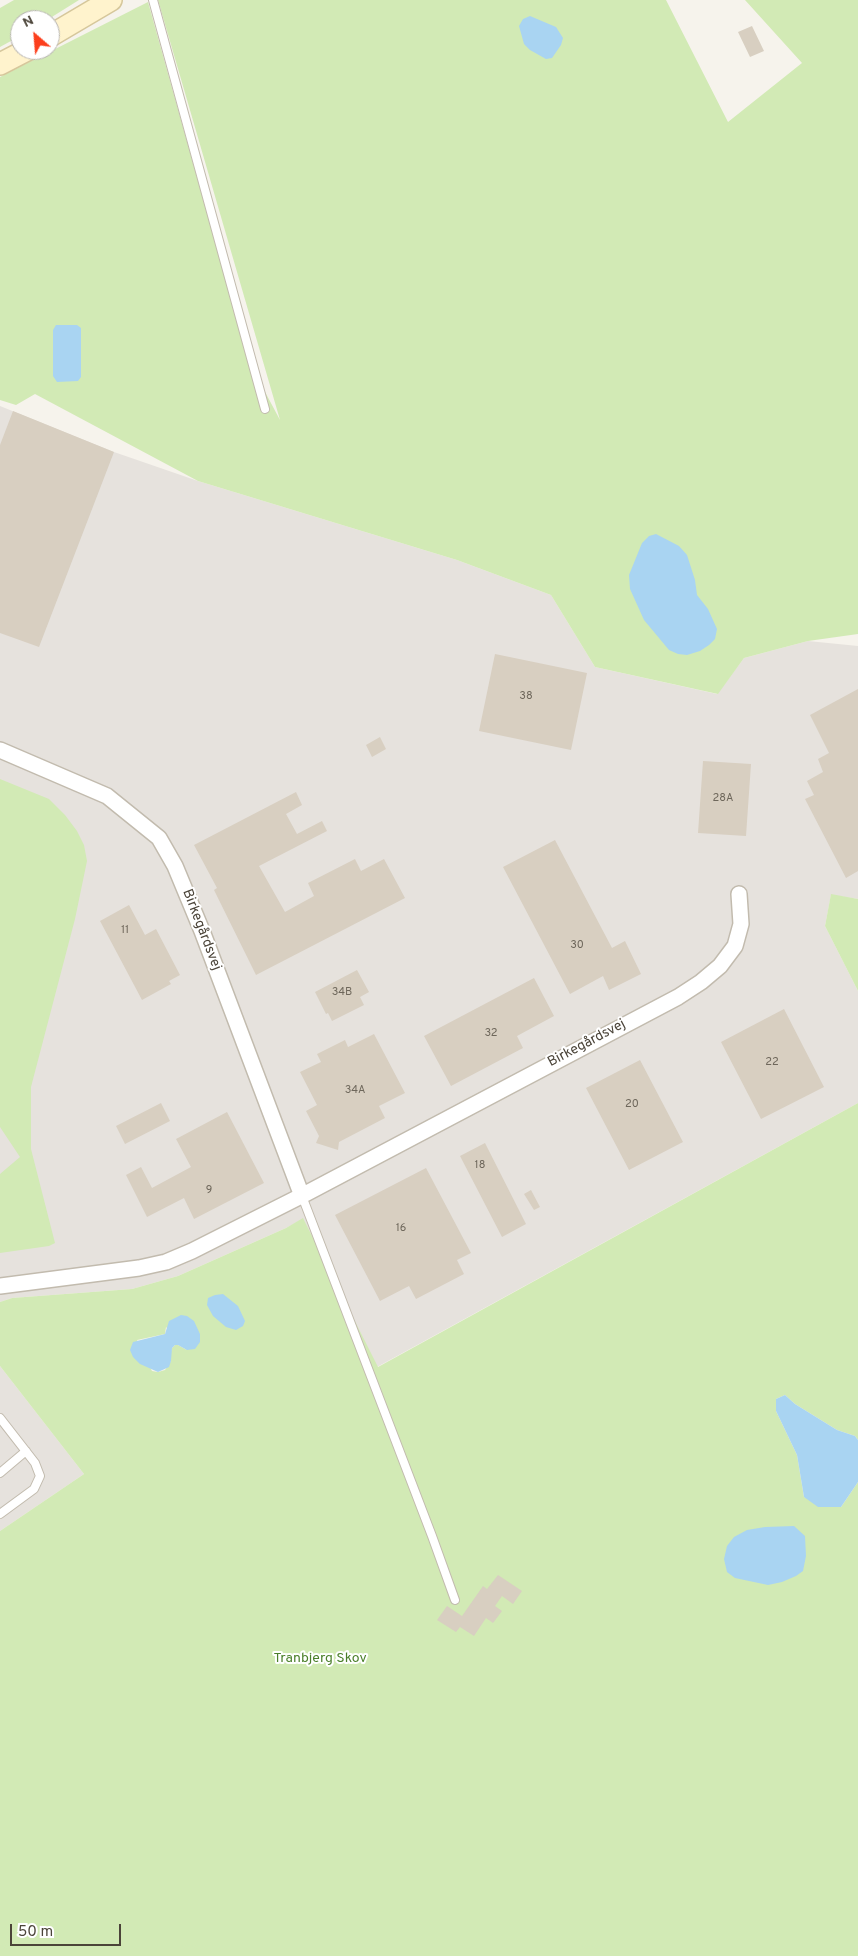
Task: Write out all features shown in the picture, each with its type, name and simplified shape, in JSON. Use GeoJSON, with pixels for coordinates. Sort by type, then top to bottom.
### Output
{"type":"FeatureCollection","features":[{"type":"Feature","properties":{"kind":"street"},"geometry":{"type":"LineString","coordinates":[[60,30],[111,0]]}},
{"type":"Feature","properties":{"kind":"street","name":"Birkegårdsvej"},"geometry":{"type":"LineString","coordinates":[[0,750],[107,796],[160,838],[175,866],[202,931],[302,1196]]}},
{"type":"Feature","properties":{"kind":"street","name":"Birkegårdsvej"},"geometry":{"type":"LineString","coordinates":[[0,1286],[112,1273],[166,1262],[192,1251],[302,1196],[678,998],[720,966],[735,946],[741,924],[739,894]]}},
{"type":"Feature","properties":{"kind":"lane"},"geometry":{"type":"LineString","coordinates":[[152,0],[265,409]]}},
{"type":"Feature","properties":{"kind":"lane"},"geometry":{"type":"LineString","coordinates":[[302,1196],[455,1600]]}},
{"type":"Feature","properties":{"kind":"lane"},"geometry":{"type":"LineString","coordinates":[[0,1418],[26,1451],[40,1476],[34,1489],[0,1514]]}},
{"type":"Feature","properties":{"kind":"lane"},"geometry":{"type":"LineString","coordinates":[[0,1432],[7,1426]]}},
{"type":"Feature","properties":{"kind":"lane"},"geometry":{"type":"LineString","coordinates":[[0,1473],[26,1451]]}},
{"type":"Feature","properties":{"kind":"shaded area"},"geometry":{"type":"Polygon","coordinates":[[[0,406],[114,452],[198,481],[457,560],[551,595],[595,667],[717,694],[744,658],[808,641],[858,646],[858,899],[831,895],[825,926],[858,991],[858,1103],[377,1367],[303,1219],[178,1276],[132,1289],[12,1298],[0,1302],[0,406]]]}},
{"type":"Feature","properties":{"kind":"shaded area"},"geometry":{"type":"Polygon","coordinates":[[[0,1366],[84,1474],[0,1531],[0,1366]]]}},
{"type":"Feature","properties":{"kind":"green space"},"geometry":{"type":"Polygon","coordinates":[[[14,0],[79,0],[60,12],[60,10],[10,10],[10,42],[0,47],[0,8],[14,0]]]}},
{"type":"Feature","properties":{"kind":"green space"},"geometry":{"type":"Polygon","coordinates":[[[158,0],[666,0],[728,122],[802,63],[745,0],[858,0],[858,634],[808,641],[744,658],[718,694],[595,667],[551,595],[457,560],[198,481],[35,394],[16,405],[0,400],[0,77],[34,60],[60,60],[60,47],[148,2],[248,360],[280,420],[158,0]]]}},
{"type":"Feature","properties":{"kind":"green space"},"geometry":{"type":"Polygon","coordinates":[[[0,779],[49,799],[65,815],[77,831],[84,845],[87,861],[75,919],[31,1087],[31,1149],[55,1243],[49,1246],[0,1253],[0,1174],[20,1157],[0,1127],[0,779]]]}},
{"type":"Feature","properties":{"kind":"green space"},"geometry":{"type":"Polygon","coordinates":[[[831,894],[858,899],[858,991],[825,926],[831,894]]]}},
{"type":"Feature","properties":{"kind":"green space","name":"Tranbjerg Skov"},"geometry":{"type":"Polygon","coordinates":[[[858,1103],[858,1440],[855,1436],[837,1430],[795,1404],[785,1395],[776,1399],[776,1411],[797,1455],[804,1497],[841,1507],[858,1482],[858,1956],[0,1956],[0,1531],[84,1474],[0,1366],[0,1302],[12,1298],[132,1289],[178,1276],[286,1228],[303,1218],[378,1367],[858,1103]],[[166,1327],[165,1334],[137,1340],[152,1371],[165,1370],[171,1361],[170,1354],[175,1345],[187,1350],[166,1327]]]}},
{"type":"Feature","properties":{"kind":"water"},"geometry":{"type":"Polygon","coordinates":[[[530,16],[556,27],[563,38],[561,45],[552,58],[546,59],[530,50],[524,44],[519,26],[523,19],[530,16]]]}},
{"type":"Feature","properties":{"kind":"water"},"geometry":{"type":"Polygon","coordinates":[[[56,325],[77,325],[81,328],[81,377],[78,381],[57,382],[53,376],[53,330],[56,325]]]}},
{"type":"Feature","properties":{"kind":"water"},"geometry":{"type":"Polygon","coordinates":[[[656,534],[679,546],[687,555],[695,580],[697,595],[708,609],[717,629],[715,639],[700,651],[687,655],[669,650],[644,620],[630,589],[629,575],[642,543],[649,536],[656,534]]]}},
{"type":"Feature","properties":{"kind":"water"},"geometry":{"type":"Polygon","coordinates":[[[223,1294],[238,1306],[245,1321],[243,1326],[236,1330],[226,1327],[213,1316],[207,1305],[208,1298],[223,1294]]]}},
{"type":"Feature","properties":{"kind":"water"},"geometry":{"type":"Polygon","coordinates":[[[181,1315],[187,1316],[194,1321],[200,1334],[200,1342],[195,1349],[187,1350],[175,1345],[172,1348],[169,1367],[158,1372],[140,1364],[133,1357],[130,1350],[133,1342],[165,1334],[169,1321],[181,1315]]]}},
{"type":"Feature","properties":{"kind":"water"},"geometry":{"type":"Polygon","coordinates":[[[785,1395],[795,1404],[837,1430],[855,1436],[858,1440],[858,1482],[841,1507],[818,1507],[804,1497],[797,1455],[776,1411],[776,1399],[785,1395]]]}},
{"type":"Feature","properties":{"kind":"water"},"geometry":{"type":"Polygon","coordinates":[[[794,1526],[805,1536],[806,1556],[803,1571],[796,1576],[768,1585],[735,1578],[727,1572],[724,1559],[727,1546],[734,1537],[747,1530],[794,1526]]]}},
{"type":"Feature","properties":{"kind":"building"},"geometry":{"type":"Polygon","coordinates":[[[752,26],[764,51],[750,57],[738,32],[752,26]]]}},
{"type":"Feature","properties":{"kind":"building"},"geometry":{"type":"Polygon","coordinates":[[[13,411],[114,452],[39,647],[0,633],[0,445],[13,411]]]}},
{"type":"Feature","properties":{"kind":"building"},"geometry":{"type":"Polygon","coordinates":[[[495,654],[587,673],[571,750],[479,731],[495,654]]]}},
{"type":"Feature","properties":{"kind":"building"},"geometry":{"type":"Polygon","coordinates":[[[858,689],[858,871],[846,878],[805,799],[814,795],[807,781],[823,772],[818,759],[829,753],[810,715],[858,689]]]}},
{"type":"Feature","properties":{"kind":"building"},"geometry":{"type":"Polygon","coordinates":[[[380,737],[386,749],[372,757],[366,745],[380,737]]]}},
{"type":"Feature","properties":{"kind":"building"},"geometry":{"type":"Polygon","coordinates":[[[703,761],[751,764],[746,836],[698,833],[703,761]]]}},
{"type":"Feature","properties":{"kind":"building"},"geometry":{"type":"Polygon","coordinates":[[[296,792],[302,805],[286,814],[297,834],[322,821],[327,831],[259,866],[285,912],[314,896],[308,883],[355,859],[361,871],[384,859],[405,898],[256,975],[214,890],[217,888],[194,845],[296,792]]]}},
{"type":"Feature","properties":{"kind":"building"},"geometry":{"type":"Polygon","coordinates":[[[555,840],[612,948],[625,941],[641,974],[609,990],[603,976],[570,994],[503,867],[555,840]]]}},
{"type":"Feature","properties":{"kind":"building"},"geometry":{"type":"Polygon","coordinates":[[[129,905],[145,935],[156,929],[180,975],[169,981],[171,984],[142,1000],[100,921],[129,905]]]}},
{"type":"Feature","properties":{"kind":"building"},"geometry":{"type":"Polygon","coordinates":[[[357,970],[369,992],[360,997],[364,1005],[332,1021],[328,1013],[326,1014],[315,992],[357,970]]]}},
{"type":"Feature","properties":{"kind":"building"},"geometry":{"type":"Polygon","coordinates":[[[534,978],[554,1016],[517,1036],[523,1048],[451,1086],[424,1036],[534,978]]]}},
{"type":"Feature","properties":{"kind":"building"},"geometry":{"type":"Polygon","coordinates":[[[784,1009],[824,1087],[761,1119],[721,1042],[784,1009]]]}},
{"type":"Feature","properties":{"kind":"building"},"geometry":{"type":"Polygon","coordinates":[[[374,1034],[405,1093],[379,1106],[385,1118],[339,1142],[338,1150],[316,1143],[319,1136],[306,1111],[317,1105],[300,1072],[321,1062],[317,1054],[345,1040],[348,1047],[374,1034]]]}},
{"type":"Feature","properties":{"kind":"building"},"geometry":{"type":"Polygon","coordinates":[[[640,1060],[683,1142],[629,1170],[586,1088],[640,1060]]]}},
{"type":"Feature","properties":{"kind":"building"},"geometry":{"type":"Polygon","coordinates":[[[161,1103],[170,1121],[125,1144],[116,1126],[161,1103]]]}},
{"type":"Feature","properties":{"kind":"building"},"geometry":{"type":"Polygon","coordinates":[[[227,1112],[264,1183],[194,1219],[184,1198],[147,1217],[126,1175],[141,1167],[152,1188],[191,1167],[176,1139],[227,1112]]]}},
{"type":"Feature","properties":{"kind":"building"},"geometry":{"type":"Polygon","coordinates":[[[485,1143],[526,1224],[502,1237],[460,1156],[485,1143]]]}},
{"type":"Feature","properties":{"kind":"building"},"geometry":{"type":"Polygon","coordinates":[[[426,1168],[471,1253],[457,1260],[464,1274],[416,1299],[409,1286],[380,1301],[335,1215],[426,1168]]]}},
{"type":"Feature","properties":{"kind":"building"},"geometry":{"type":"Polygon","coordinates":[[[531,1190],[540,1207],[534,1210],[524,1194],[531,1190]]]}},
{"type":"Feature","properties":{"kind":"building"},"geometry":{"type":"Polygon","coordinates":[[[498,1575],[522,1591],[513,1604],[502,1596],[495,1606],[502,1611],[493,1623],[486,1618],[474,1636],[460,1627],[456,1632],[437,1620],[447,1606],[462,1616],[483,1586],[487,1589],[498,1575]]]}}]}
